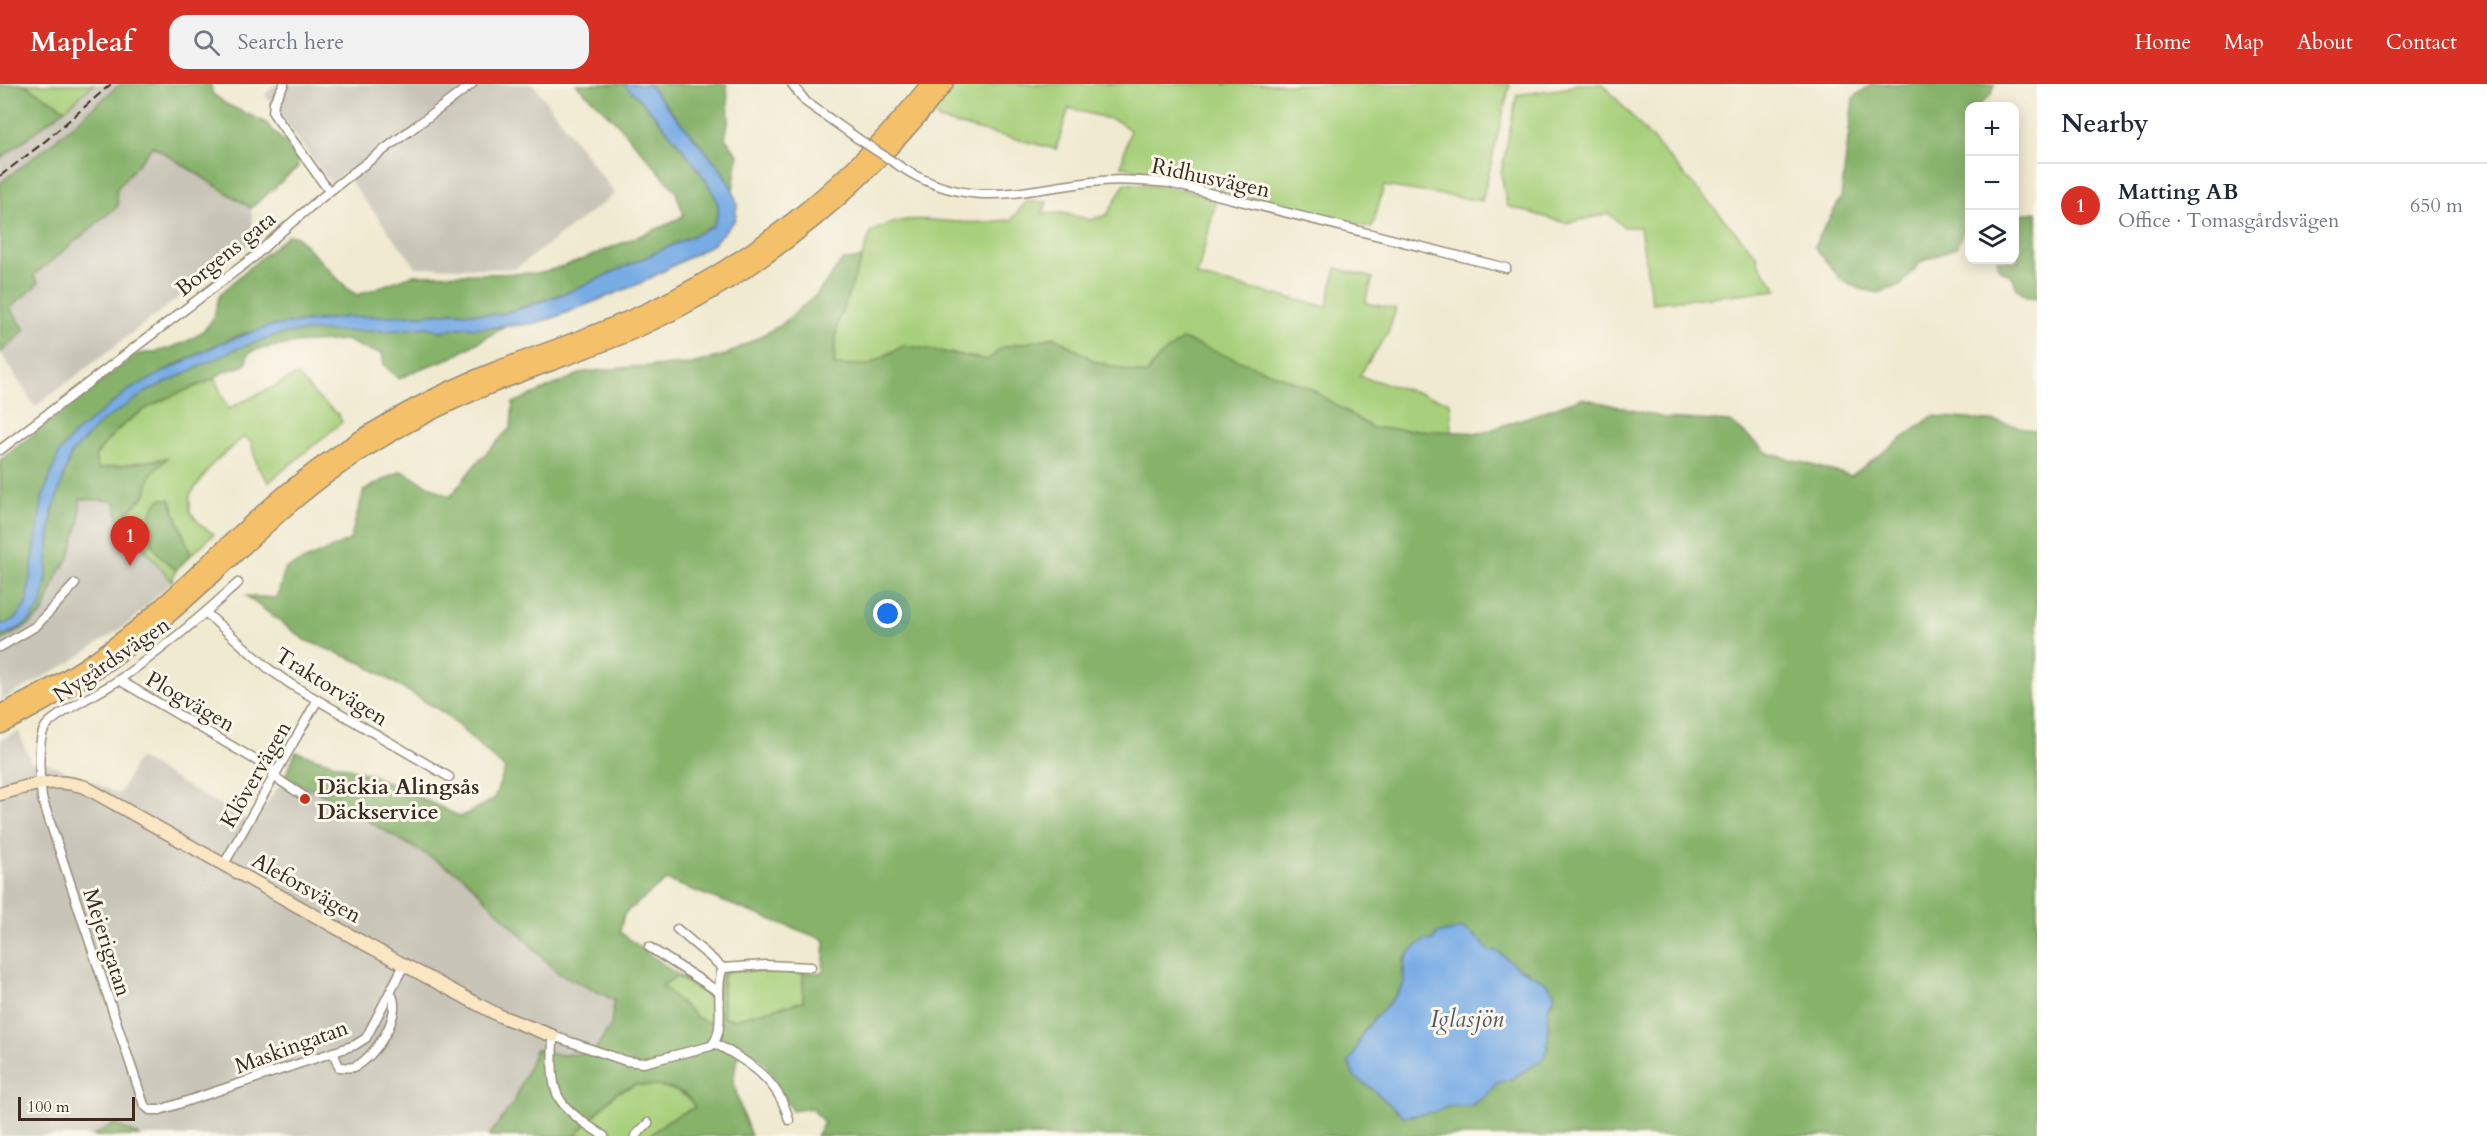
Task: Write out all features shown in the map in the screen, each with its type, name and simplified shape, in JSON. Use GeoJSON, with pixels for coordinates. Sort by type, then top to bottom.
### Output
{"type":"FeatureCollection","features":[{"type":"Feature","properties":{"kind":"highway"},"geometry":{"type":"LineString","coordinates":[[0,713],[67,676],[119,641],[160,608],[288,491],[332,457],[392,419],[453,387],[651,309],[711,278],[746,256],[834,187],[906,113],[929,84]]}},
{"type":"Feature","properties":{"kind":"highway"},"geometry":{"type":"LineString","coordinates":[[0,726],[72,686],[123,652],[166,617],[299,497],[340,466],[397,431],[448,404],[652,322],[705,295],[760,261],[810,224],[858,182],[945,84]]}},
{"type":"Feature","properties":{"kind":"street"},"geometry":{"type":"LineString","coordinates":[[285,84],[274,102],[273,112],[329,191]]}},
{"type":"Feature","properties":{"kind":"street","name":"Borgens gata"},"geometry":{"type":"LineString","coordinates":[[0,450],[255,256],[284,228],[329,191],[472,84]]}},
{"type":"Feature","properties":{"kind":"street","name":"Ridhusvägen"},"geometry":{"type":"LineString","coordinates":[[792,84],[806,102],[857,138],[901,167],[954,191],[975,194],[1017,194],[1101,181],[1133,180],[1169,183],[1506,268]]}},
{"type":"Feature","properties":{"kind":"street","name":"Nygårdsvägen"},"geometry":{"type":"LineString","coordinates":[[41,782],[42,734],[46,726],[52,720],[118,680],[206,613],[238,583]]}},
{"type":"Feature","properties":{"kind":"street"},"geometry":{"type":"LineString","coordinates":[[0,646],[36,626],[75,584]]}},
{"type":"Feature","properties":{"kind":"street","name":"Traktorvägen"},"geometry":{"type":"LineString","coordinates":[[206,613],[269,669],[317,701],[448,777]]}},
{"type":"Feature","properties":{"kind":"street","name":"Plogvägen"},"geometry":{"type":"LineString","coordinates":[[118,680],[275,774],[305,797]]}},
{"type":"Feature","properties":{"kind":"street","name":"Klövervägen"},"geometry":{"type":"LineString","coordinates":[[224,864],[317,701]]}},
{"type":"Feature","properties":{"kind":"street","name":"Aleforsvägen"},"geometry":{"type":"LineString","coordinates":[[0,794],[41,782],[70,782],[85,787],[404,965],[500,1016],[552,1036],[626,1061],[643,1063],[704,1049],[714,1043]]}},
{"type":"Feature","properties":{"kind":"street","name":"Mejerigatan"},"geometry":{"type":"LineString","coordinates":[[41,782],[42,798],[104,990],[140,1098],[150,1110]]}},
{"type":"Feature","properties":{"kind":"street"},"geometry":{"type":"LineString","coordinates":[[677,929],[723,968],[765,965],[811,967]]}},
{"type":"Feature","properties":{"kind":"street"},"geometry":{"type":"LineString","coordinates":[[649,947],[719,992]]}},
{"type":"Feature","properties":{"kind":"street","name":"Maskingatan"},"geometry":{"type":"LineString","coordinates":[[150,1110],[160,1110],[355,1045],[366,1038],[404,965]]}},
{"type":"Feature","properties":{"kind":"street"},"geometry":{"type":"LineString","coordinates":[[723,968],[719,982],[719,1022],[714,1043],[765,1075],[781,1096],[789,1120]]}},
{"type":"Feature","properties":{"kind":"street"},"geometry":{"type":"LineString","coordinates":[[333,1052],[339,1067],[348,1068],[354,1066],[368,1054],[384,1035],[394,1017],[396,1004],[390,992]]}},
{"type":"Feature","properties":{"kind":"street"},"geometry":{"type":"LineString","coordinates":[[552,1036],[555,1083],[561,1100],[587,1125],[604,1136]]}},
{"type":"Feature","properties":{"kind":"street"},"geometry":{"type":"LineString","coordinates":[[635,1136],[648,1123]]}},
{"type":"Feature","properties":{"kind":"shaded area"},"geometry":{"type":"Polygon","coordinates":[[[94,84],[120,84],[50,145],[0,183],[0,159],[94,84]]]}},
{"type":"Feature","properties":{"kind":"shaded area"},"geometry":{"type":"Polygon","coordinates":[[[275,84],[533,84],[615,194],[515,269],[416,267],[344,173],[330,183],[265,95],[275,84]]]}},
{"type":"Feature","properties":{"kind":"shaded area"},"geometry":{"type":"Polygon","coordinates":[[[153,146],[251,208],[254,240],[35,407],[1,353],[25,330],[10,308],[39,284],[33,276],[118,206],[115,190],[153,146]]]}},
{"type":"Feature","properties":{"kind":"shaded area"},"geometry":{"type":"Polygon","coordinates":[[[80,498],[115,501],[118,519],[172,581],[129,623],[69,663],[0,701],[0,641],[27,626],[43,612],[58,574],[69,558],[80,520],[80,498]]]}},
{"type":"Feature","properties":{"kind":"shaded area"},"geometry":{"type":"Polygon","coordinates":[[[19,732],[31,762],[48,763],[119,794],[138,758],[253,824],[284,778],[316,791],[463,877],[558,973],[614,1000],[611,1025],[593,1053],[561,1055],[536,1049],[514,1102],[489,1136],[139,1136],[114,1124],[93,1136],[0,1136],[0,740],[19,732]]]}},
{"type":"Feature","properties":{"kind":"green space"},"geometry":{"type":"Polygon","coordinates":[[[0,84],[24,84],[65,109],[0,159],[0,84]]]}},
{"type":"Feature","properties":{"kind":"green space"},"geometry":{"type":"Polygon","coordinates":[[[24,84],[94,84],[65,109],[24,84]]]}},
{"type":"Feature","properties":{"kind":"green space"},"geometry":{"type":"Polygon","coordinates":[[[120,84],[211,84],[212,93],[226,104],[265,122],[297,156],[298,167],[251,208],[153,146],[116,190],[118,206],[33,276],[39,283],[10,308],[25,330],[0,353],[0,183],[50,145],[120,84]]]}},
{"type":"Feature","properties":{"kind":"green space"},"geometry":{"type":"Polygon","coordinates":[[[576,84],[623,84],[633,92],[676,141],[714,194],[718,211],[712,227],[574,290],[498,315],[452,312],[299,322],[243,334],[168,369],[74,434],[43,496],[26,605],[15,619],[4,624],[0,623],[0,460],[137,354],[181,344],[201,332],[214,316],[221,294],[288,235],[296,236],[349,290],[357,295],[413,275],[541,273],[576,262],[671,223],[684,215],[675,190],[617,123],[576,84]]]}},
{"type":"Feature","properties":{"kind":"green space"},"geometry":{"type":"Polygon","coordinates":[[[648,84],[727,84],[729,119],[725,138],[738,155],[733,190],[720,168],[648,84]]]}},
{"type":"Feature","properties":{"kind":"green space"},"geometry":{"type":"Polygon","coordinates":[[[955,84],[1510,84],[1482,201],[1384,186],[1372,228],[1121,166],[1130,130],[1117,121],[1069,108],[1056,149],[939,120],[933,113],[955,84]]]}},
{"type":"Feature","properties":{"kind":"green space"},"geometry":{"type":"Polygon","coordinates":[[[1575,84],[1603,84],[1757,256],[1759,265],[1778,290],[1652,303],[1640,227],[1624,227],[1609,214],[1566,223],[1507,206],[1501,173],[1517,95],[1567,88],[1575,84]]]}},
{"type":"Feature","properties":{"kind":"green space"},"geometry":{"type":"Polygon","coordinates":[[[1872,84],[1995,84],[1992,94],[1983,102],[1965,102],[1965,227],[1956,248],[1921,262],[1900,286],[1878,293],[1861,289],[1841,280],[1814,246],[1841,198],[1853,98],[1872,84]]]}},
{"type":"Feature","properties":{"kind":"green space"},"geometry":{"type":"Polygon","coordinates":[[[1125,183],[1169,187],[1217,197],[1197,276],[1327,307],[1336,268],[1373,278],[1365,303],[1396,309],[1388,333],[1359,376],[1450,402],[1452,432],[1372,428],[1308,387],[1160,356],[1146,375],[1096,362],[1055,337],[1004,347],[988,360],[904,345],[868,365],[834,365],[837,325],[871,232],[904,220],[972,223],[1011,220],[1026,202],[1047,202],[1043,214],[1063,213],[1090,220],[1107,215],[1125,183]]]}},
{"type":"Feature","properties":{"kind":"green space"},"geometry":{"type":"Polygon","coordinates":[[[2037,212],[2037,298],[2026,297],[2017,288],[2012,276],[2000,270],[1998,264],[2019,264],[2019,214],[2037,212]]]}},
{"type":"Feature","properties":{"kind":"green space"},"geometry":{"type":"Polygon","coordinates":[[[862,258],[837,325],[834,365],[868,365],[904,345],[988,360],[1003,347],[1055,337],[1096,362],[1146,375],[1160,356],[1183,339],[1308,387],[1372,428],[1482,433],[1582,398],[1665,418],[1731,422],[1768,453],[1851,476],[1933,416],[2000,422],[2037,431],[2037,1136],[816,1136],[824,1123],[812,1108],[792,1111],[765,1063],[744,1048],[738,1058],[734,1080],[739,1103],[751,1136],[649,1136],[667,1121],[695,1107],[685,1094],[661,1086],[635,1085],[616,1093],[575,1136],[489,1136],[514,1102],[536,1049],[561,1055],[593,1053],[611,1025],[614,1000],[558,973],[463,876],[316,791],[284,778],[296,752],[374,776],[461,817],[494,799],[505,769],[444,713],[362,663],[305,640],[246,596],[277,598],[285,569],[350,540],[364,490],[401,471],[450,497],[474,466],[511,427],[513,403],[584,372],[691,364],[726,355],[781,325],[817,294],[843,260],[862,258]],[[666,880],[624,914],[620,932],[715,999],[716,976],[730,968],[823,973],[825,940],[666,880]],[[1451,931],[1437,934],[1405,959],[1403,963],[1404,984],[1363,1033],[1349,1063],[1354,1077],[1413,1116],[1450,1106],[1470,1106],[1486,1096],[1496,1084],[1513,1078],[1548,1047],[1548,1008],[1554,1000],[1527,971],[1520,969],[1497,951],[1489,951],[1472,934],[1451,931]],[[730,970],[723,976],[723,1017],[734,1019],[803,1001],[803,973],[730,970]],[[677,976],[662,986],[698,1018],[709,1023],[716,1020],[714,1000],[677,976]]]}},
{"type":"Feature","properties":{"kind":"green space"},"geometry":{"type":"Polygon","coordinates":[[[427,327],[441,331],[465,327],[504,327],[453,357],[399,379],[384,365],[382,353],[367,350],[346,340],[296,343],[254,350],[248,354],[246,364],[163,400],[133,417],[119,428],[95,457],[98,469],[167,458],[150,476],[146,494],[127,513],[123,523],[118,519],[115,501],[80,499],[80,520],[69,558],[58,574],[43,613],[27,626],[0,641],[0,635],[7,634],[45,589],[52,518],[65,467],[85,437],[107,418],[166,381],[258,340],[317,329],[427,327]]]}},
{"type":"Feature","properties":{"kind":"green space"},"geometry":{"type":"Polygon","coordinates":[[[297,375],[317,397],[338,414],[342,422],[269,482],[258,468],[251,442],[244,437],[213,463],[190,495],[190,512],[202,526],[214,534],[191,555],[170,499],[157,552],[176,570],[172,581],[123,523],[127,513],[146,494],[150,476],[166,458],[97,469],[95,457],[107,441],[133,417],[180,393],[215,379],[228,409],[297,375]]]}},
{"type":"Feature","properties":{"kind":"green space"},"geometry":{"type":"Polygon","coordinates":[[[160,499],[170,499],[191,555],[176,570],[160,556],[154,547],[150,532],[152,510],[160,499]]]}},
{"type":"Feature","properties":{"kind":"green space"},"geometry":{"type":"Polygon","coordinates":[[[730,970],[804,973],[803,1001],[734,1019],[723,1017],[723,976],[730,970]]]}},
{"type":"Feature","properties":{"kind":"green space"},"geometry":{"type":"Polygon","coordinates":[[[676,976],[714,1000],[716,1020],[709,1023],[698,1019],[661,986],[676,976]]]}},
{"type":"Feature","properties":{"kind":"green space"},"geometry":{"type":"Polygon","coordinates":[[[635,1085],[669,1088],[683,1094],[696,1107],[667,1121],[649,1136],[575,1136],[616,1093],[635,1085]]]}},
{"type":"Feature","properties":{"kind":"green space"},"geometry":{"type":"Polygon","coordinates":[[[114,1124],[136,1134],[139,1136],[93,1136],[114,1124]]]}},
{"type":"Feature","properties":{"kind":"water"},"geometry":{"type":"Polygon","coordinates":[[[623,84],[648,84],[720,168],[733,190],[737,205],[735,220],[712,245],[641,283],[553,318],[531,324],[465,327],[441,331],[427,327],[388,331],[311,331],[280,334],[236,349],[148,391],[100,423],[71,454],[52,512],[45,589],[41,606],[21,627],[0,635],[0,623],[4,624],[15,619],[26,605],[43,496],[59,453],[74,434],[129,390],[218,344],[270,326],[348,317],[452,312],[498,315],[520,309],[574,290],[712,227],[718,208],[714,194],[661,122],[623,84]]]}},
{"type":"Feature","properties":{"kind":"water","name":"Iglasjön"},"geometry":{"type":"Polygon","coordinates":[[[1463,928],[1483,943],[1489,951],[1497,951],[1520,969],[1548,984],[1554,992],[1554,999],[1548,1008],[1548,1047],[1542,1060],[1513,1078],[1496,1084],[1486,1096],[1470,1106],[1450,1106],[1434,1112],[1404,1117],[1370,1087],[1354,1077],[1349,1063],[1363,1033],[1404,984],[1404,969],[1409,954],[1425,940],[1433,941],[1436,934],[1463,928]]]}},
{"type":"Feature","properties":{"kind":"railway"},"geometry":{"type":"LineString","coordinates":[[0,176],[43,143],[111,84]]}},
{"type":"Feature","properties":{"kind":"place","name":"Matting AB"},"geometry":{"type":"Point","coordinates":[130,566]}},
{"type":"Feature","properties":{"kind":"place","name":"Däckia Alingsås Däckservice"},"geometry":{"type":"Point","coordinates":[305,799]}}]}
